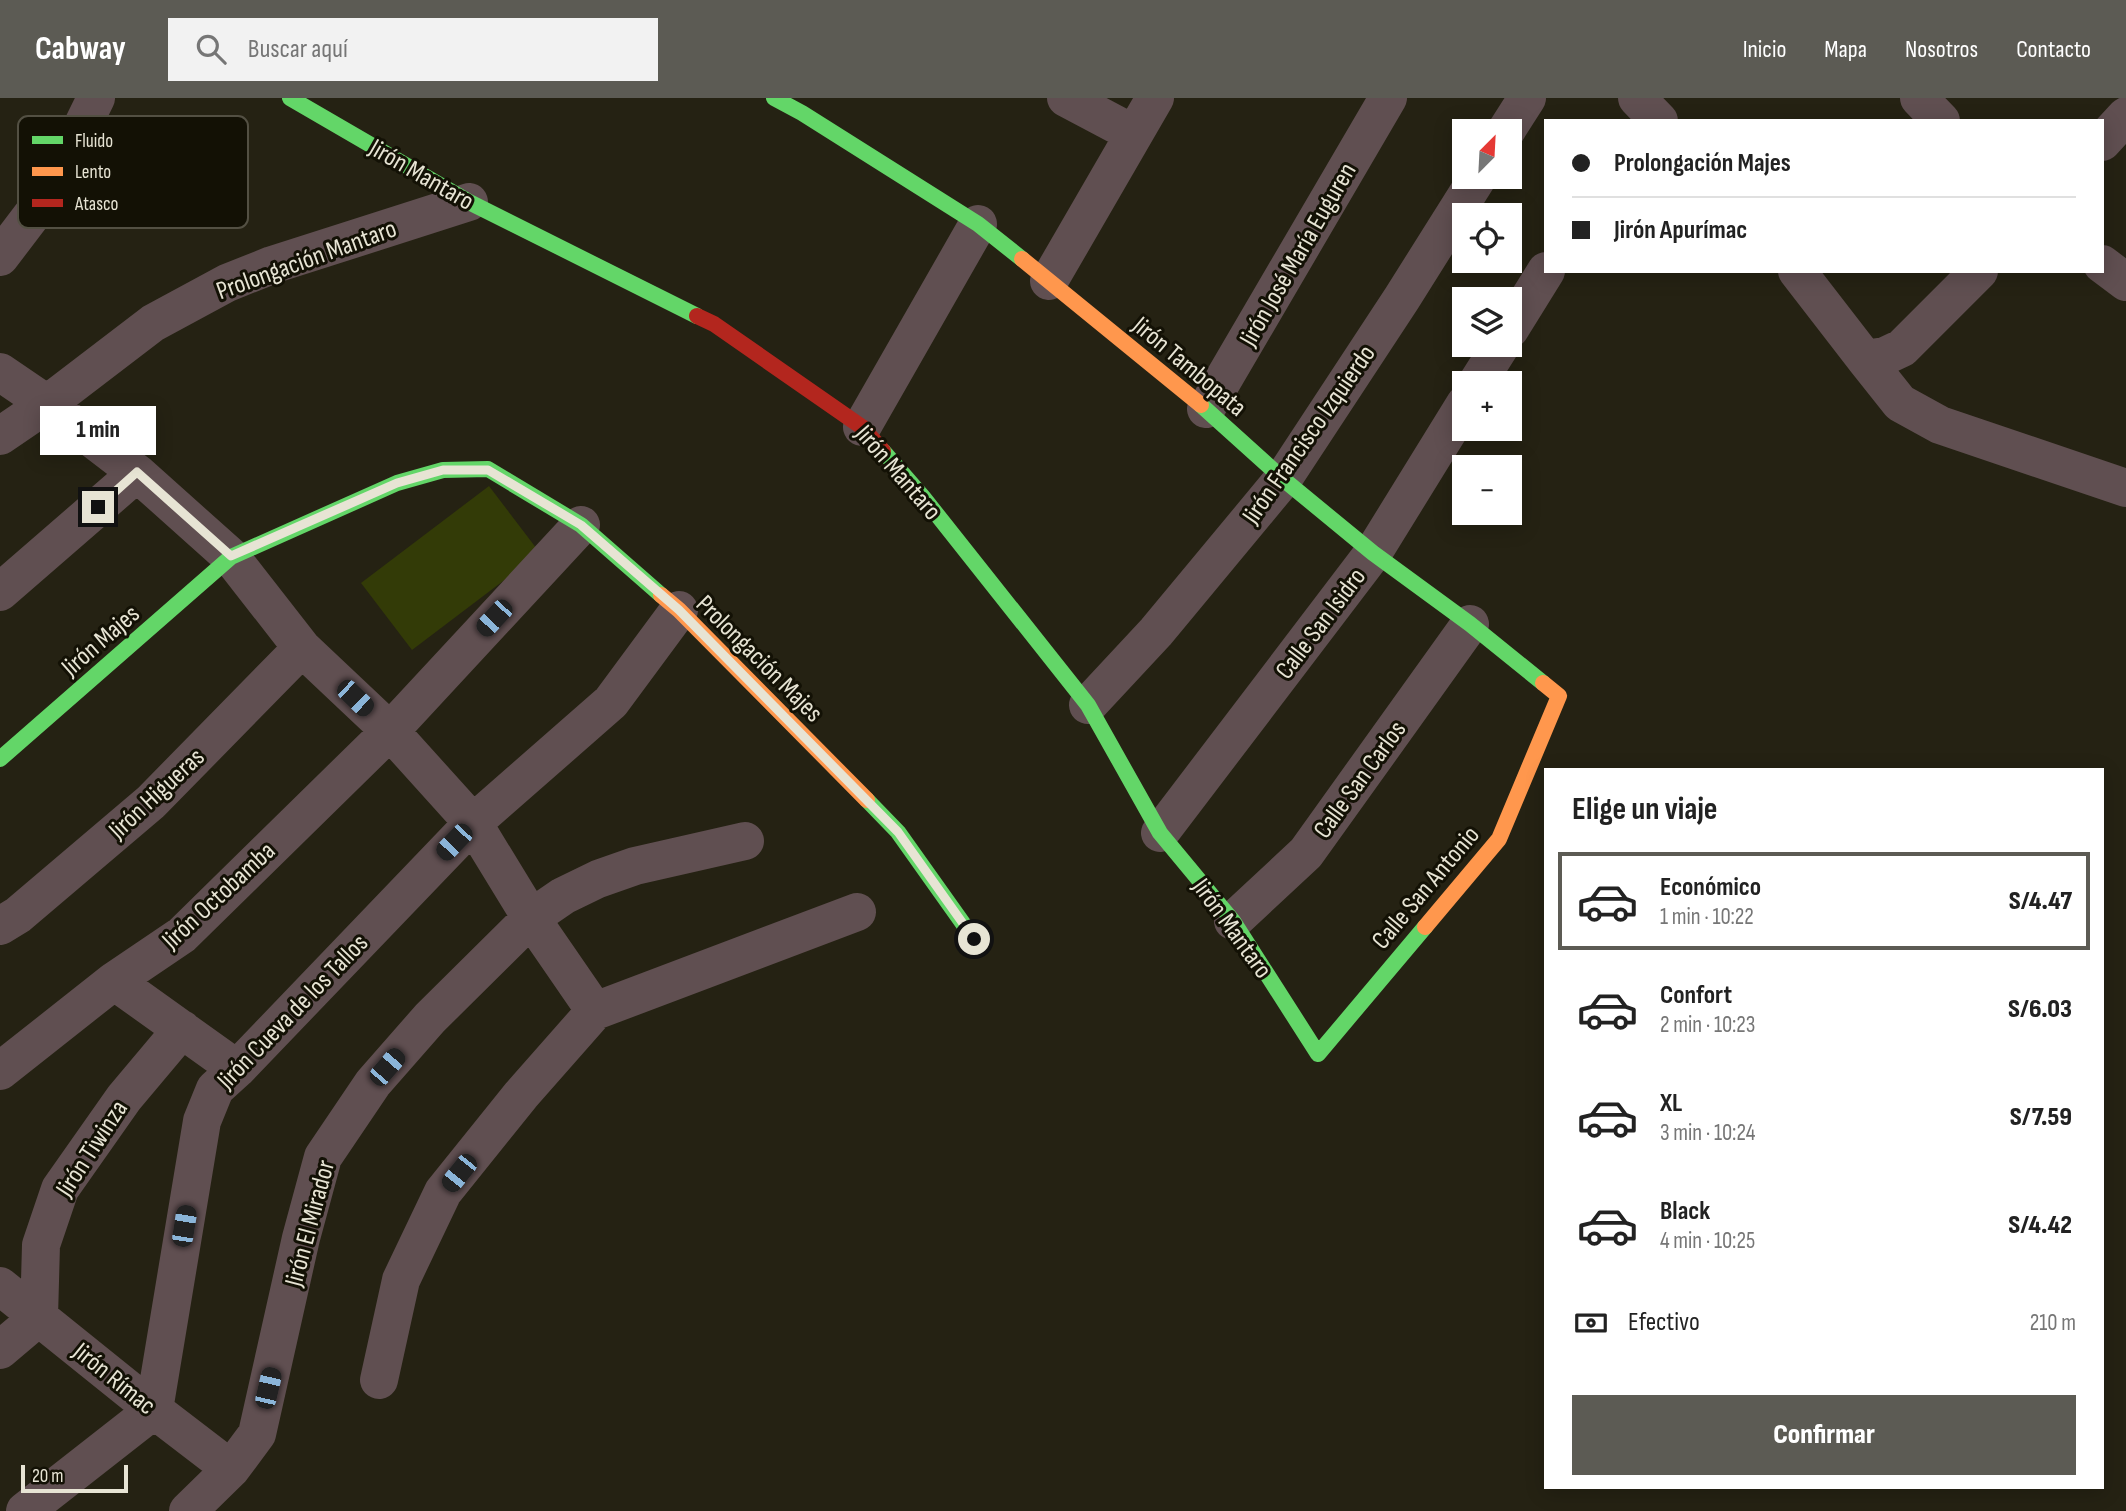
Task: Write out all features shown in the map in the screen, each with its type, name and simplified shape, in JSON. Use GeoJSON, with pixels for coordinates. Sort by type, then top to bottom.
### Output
{"type":"FeatureCollection","features":[{"type":"Feature","properties":{"kind":"street"},"geometry":{"type":"LineString","coordinates":[[87,116],[96,98]]}},
{"type":"Feature","properties":{"kind":"street","name":"Jirón Mantaro"},"geometry":{"type":"LineString","coordinates":[[290,98],[470,202],[714,324],[862,427],[923,497],[1088,705],[1160,833],[1233,920],[1318,1054]]}},
{"type":"Feature","properties":{"kind":"street"},"geometry":{"type":"LineString","coordinates":[[1066,98],[1134,134]]}},
{"type":"Feature","properties":{"kind":"street"},"geometry":{"type":"LineString","coordinates":[[1049,281],[1155,98]]}},
{"type":"Feature","properties":{"kind":"street","name":"Jirón José María Euguren"},"geometry":{"type":"LineString","coordinates":[[1206,409],[1388,98]]}},
{"type":"Feature","properties":{"kind":"street"},"geometry":{"type":"LineString","coordinates":[[1514,119],[1527,98]]}},
{"type":"Feature","properties":{"kind":"street"},"geometry":{"type":"LineString","coordinates":[[1919,98],[1939,119]]}},
{"type":"Feature","properties":{"kind":"street","name":"Jirón Tambopata"},"geometry":{"type":"LineString","coordinates":[[795,103],[978,224],[1206,409],[1283,480],[1559,696]]}},
{"type":"Feature","properties":{"kind":"street"},"geometry":{"type":"LineString","coordinates":[[2104,140],[2126,116]]}},
{"type":"Feature","properties":{"kind":"street","name":"Jirón Francisco Izquierdo"},"geometry":{"type":"LineString","coordinates":[[1088,705],[1156,632],[1283,480],[1470,189]]}},
{"type":"Feature","properties":{"kind":"street","name":"Prolongación Mantaro"},"geometry":{"type":"LineString","coordinates":[[0,436],[47,404],[153,323],[227,283],[272,265],[470,202]]}},
{"type":"Feature","properties":{"kind":"street"},"geometry":{"type":"LineString","coordinates":[[862,427],[978,224]]}},
{"type":"Feature","properties":{"kind":"street"},"geometry":{"type":"LineString","coordinates":[[0,257],[22,228]]}},
{"type":"Feature","properties":{"kind":"street"},"geometry":{"type":"LineString","coordinates":[[2104,266],[2126,282]]}},
{"type":"Feature","properties":{"kind":"street"},"geometry":{"type":"LineString","coordinates":[[1522,310],[1545,273]]}},
{"type":"Feature","properties":{"kind":"street"},"geometry":{"type":"LineString","coordinates":[[1799,273],[1900,403],[1940,425],[2126,488]]}},
{"type":"Feature","properties":{"kind":"street"},"geometry":{"type":"LineString","coordinates":[[1865,359],[1885,356],[1902,348],[1977,273]]}},
{"type":"Feature","properties":{"kind":"street"},"geometry":{"type":"LineString","coordinates":[[0,372],[137,472],[231,556],[302,648],[390,731],[473,823],[531,918],[596,1012]]}},
{"type":"Feature","properties":{"kind":"street","name":"Calle San Isidro"},"geometry":{"type":"LineString","coordinates":[[1160,833],[1373,553],[1452,425]]}},
{"type":"Feature","properties":{"kind":"street","name":"Prolongación Majes"},"geometry":{"type":"LineString","coordinates":[[231,556],[397,483],[443,470],[488,470],[581,525],[679,610],[898,832],[974,939]]}},
{"type":"Feature","properties":{"kind":"street"},"geometry":{"type":"LineString","coordinates":[[0,592],[137,472]]}},
{"type":"Feature","properties":{"kind":"street","name":"Jirón Octobamba"},"geometry":{"type":"LineString","coordinates":[[0,1071],[114,981],[182,935],[390,731],[581,525]]}},
{"type":"Feature","properties":{"kind":"street","name":"Jirón Majes"},"geometry":{"type":"LineString","coordinates":[[0,760],[231,556]]}},
{"type":"Feature","properties":{"kind":"street","name":"Jirón Cueva de los Tallos"},"geometry":{"type":"LineString","coordinates":[[154,1410],[202,1121],[215,1089],[473,823],[611,702],[679,610]]}},
{"type":"Feature","properties":{"kind":"street","name":"Calle San Carlos"},"geometry":{"type":"LineString","coordinates":[[1233,920],[1306,853],[1470,624]]}},
{"type":"Feature","properties":{"kind":"street","name":"Jirón Higueras"},"geometry":{"type":"LineString","coordinates":[[0,926],[18,915],[151,802],[302,648]]}},
{"type":"Feature","properties":{"kind":"street","name":"Calle San Antonio"},"geometry":{"type":"LineString","coordinates":[[1318,1054],[1499,839],[1559,696]]}},
{"type":"Feature","properties":{"kind":"street","name":"Jirón El Mirador"},"geometry":{"type":"LineString","coordinates":[[188,1511],[231,1469],[257,1434],[301,1238],[323,1157],[373,1083],[430,1018],[531,918],[564,895],[635,866],[745,841]]}},
{"type":"Feature","properties":{"kind":"street"},"geometry":{"type":"LineString","coordinates":[[379,1380],[401,1279],[443,1192],[521,1095],[596,1012],[857,912]]}},
{"type":"Feature","properties":{"kind":"street"},"geometry":{"type":"LineString","coordinates":[[114,981],[237,1069]]}},
{"type":"Feature","properties":{"kind":"street","name":"Jirón Tiwinza"},"geometry":{"type":"LineString","coordinates":[[39,1317],[41,1245],[60,1189],[124,1098],[182,1029]]}},
{"type":"Feature","properties":{"kind":"street","name":"Jirón Rímac"},"geometry":{"type":"LineString","coordinates":[[0,1286],[231,1469]]}},
{"type":"Feature","properties":{"kind":"street"},"geometry":{"type":"LineString","coordinates":[[0,1350],[39,1317]]}},
{"type":"Feature","properties":{"kind":"street"},"geometry":{"type":"LineString","coordinates":[[25,1511],[154,1410]]}},
{"type":"Feature","properties":{"kind":"green space"},"geometry":{"type":"Polygon","coordinates":[[[489,486],[540,553],[412,650],[361,583],[489,486]]]}},
{"type":"Feature","properties":{"kind":"traffic: fast"},"geometry":{"type":"LineString","coordinates":[[290,98],[469,202],[697,316]]}},
{"type":"Feature","properties":{"kind":"traffic: fast"},"geometry":{"type":"LineString","coordinates":[[774,98],[978,224],[1022,259]]}},
{"type":"Feature","properties":{"kind":"traffic: fast"},"geometry":{"type":"LineString","coordinates":[[1201,405],[1283,479],[1373,553],[1470,624],[1543,683]]}},
{"type":"Feature","properties":{"kind":"traffic: fast"},"geometry":{"type":"LineString","coordinates":[[883,451],[923,497],[1088,705],[1160,833],[1233,921],[1318,1054],[1425,927]]}},
{"type":"Feature","properties":{"kind":"traffic: fast"},"geometry":{"type":"LineString","coordinates":[[0,759],[231,557],[397,483],[443,470],[488,469],[581,525],[661,595]]}},
{"type":"Feature","properties":{"kind":"traffic: fast"},"geometry":{"type":"LineString","coordinates":[[867,800],[898,832],[974,939]]}},
{"type":"Feature","properties":{"kind":"traffic: slow"},"geometry":{"type":"LineString","coordinates":[[1022,259],[1201,405]]}},
{"type":"Feature","properties":{"kind":"traffic: slow"},"geometry":{"type":"LineString","coordinates":[[661,595],[867,800]]}},
{"type":"Feature","properties":{"kind":"traffic: slow"},"geometry":{"type":"LineString","coordinates":[[1425,927],[1499,839],[1559,696],[1543,683]]}},
{"type":"Feature","properties":{"kind":"traffic: jam"},"geometry":{"type":"LineString","coordinates":[[697,316],[714,324],[862,427],[883,451]]}},
{"type":"Feature","properties":{"kind":"route"},"geometry":{"type":"LineString","coordinates":[[98,507],[137,472],[231,556],[397,483],[443,470],[488,470],[581,525],[679,610],[898,832],[974,939]]}}]}
